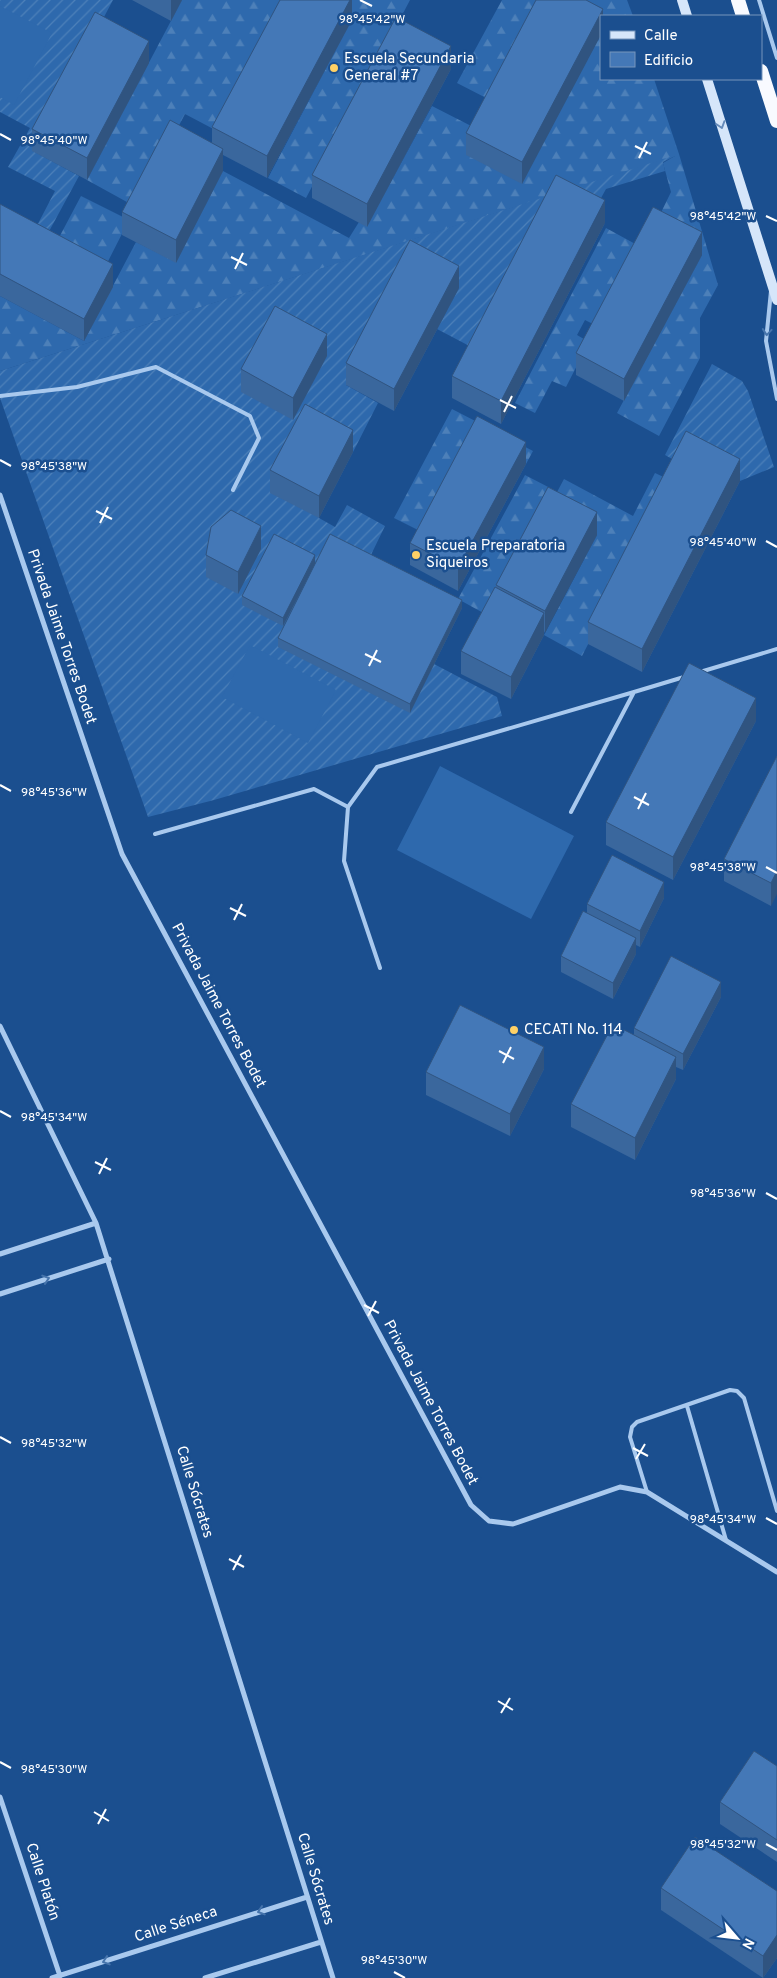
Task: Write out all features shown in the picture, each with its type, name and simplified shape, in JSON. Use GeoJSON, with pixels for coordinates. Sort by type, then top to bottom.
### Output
{"type":"FeatureCollection","features":[{"type":"Feature","properties":{"kind":"highway"},"geometry":{"type":"LineString","coordinates":[[738,0],[743,15]]}},
{"type":"Feature","properties":{"kind":"highway"},"geometry":{"type":"LineString","coordinates":[[762,73],[777,121]]}},
{"type":"Feature","properties":{"kind":"main road"},"geometry":{"type":"LineString","coordinates":[[682,0],[687,15]]}},
{"type":"Feature","properties":{"kind":"main road"},"geometry":{"type":"LineString","coordinates":[[707,80],[777,300]]}},
{"type":"Feature","properties":{"kind":"street","name":"Privada Jaime Torres Bodet"},"geometry":{"type":"LineString","coordinates":[[0,495],[122,854],[471,1505],[489,1521],[513,1524],[620,1487],[647,1492]]}},
{"type":"Feature","properties":{"kind":"street","name":"Calle Sócrates"},"geometry":{"type":"LineString","coordinates":[[0,1026],[96,1223],[109,1259],[333,1978]]}},
{"type":"Feature","properties":{"kind":"street"},"geometry":{"type":"LineString","coordinates":[[0,1254],[96,1223]]}},
{"type":"Feature","properties":{"kind":"street"},"geometry":{"type":"LineString","coordinates":[[0,1294],[109,1259]]}},
{"type":"Feature","properties":{"kind":"street"},"geometry":{"type":"LineString","coordinates":[[647,1492],[777,1572]]}},
{"type":"Feature","properties":{"kind":"street","name":"Calle Platón"},"geometry":{"type":"LineString","coordinates":[[0,1797],[60,1976]]}},
{"type":"Feature","properties":{"kind":"street","name":"Calle Séneca"},"geometry":{"type":"LineString","coordinates":[[52,1978],[307,1897]]}},
{"type":"Feature","properties":{"kind":"street"},"geometry":{"type":"LineString","coordinates":[[205,1978],[321,1942]]}},
{"type":"Feature","properties":{"kind":"lane"},"geometry":{"type":"LineString","coordinates":[[759,0],[777,58]]}},
{"type":"Feature","properties":{"kind":"lane"},"geometry":{"type":"LineString","coordinates":[[772,283],[766,340],[777,399]]}},
{"type":"Feature","properties":{"kind":"lane"},"geometry":{"type":"LineString","coordinates":[[0,396],[76,387],[156,367],[250,416],[259,438],[233,490]]}},
{"type":"Feature","properties":{"kind":"lane"},"geometry":{"type":"LineString","coordinates":[[380,968],[344,861],[348,807],[377,766],[777,649]]}},
{"type":"Feature","properties":{"kind":"lane"},"geometry":{"type":"LineString","coordinates":[[571,812],[634,692]]}},
{"type":"Feature","properties":{"kind":"lane"},"geometry":{"type":"LineString","coordinates":[[155,834],[314,789],[348,807]]}},
{"type":"Feature","properties":{"kind":"lane"},"geometry":{"type":"LineString","coordinates":[[647,1492],[630,1437],[632,1427],[637,1422],[730,1390],[737,1391],[744,1398],[777,1510]]}},
{"type":"Feature","properties":{"kind":"lane"},"geometry":{"type":"LineString","coordinates":[[687,1406],[726,1540]]}},
{"type":"Feature","properties":{"kind":"green space"},"geometry":{"type":"Polygon","coordinates":[[[0,0],[113,0],[33,151],[79,176],[40,248],[29,241],[55,191],[8,167],[30,128],[0,112],[0,0]]]}},
{"type":"Feature","properties":{"kind":"green space"},"geometry":{"type":"Polygon","coordinates":[[[182,0],[292,0],[221,133],[185,114],[136,207],[87,180],[182,0]]]}},
{"type":"Feature","properties":{"kind":"green space"},"geometry":{"type":"Polygon","coordinates":[[[313,0],[410,0],[306,198],[268,178],[351,21],[313,0]]]}},
{"type":"Feature","properties":{"kind":"green space"},"geometry":{"type":"Polygon","coordinates":[[[502,0],[627,0],[633,15],[600,15],[494,102],[457,83],[502,0]]]}},
{"type":"Feature","properties":{"kind":"green space"},"geometry":{"type":"Polygon","coordinates":[[[0,6],[52,33],[14,105],[0,97],[0,6]]]}},
{"type":"Feature","properties":{"kind":"green space"},"geometry":{"type":"Polygon","coordinates":[[[600,36],[600,80],[654,80],[679,154],[718,285],[700,318],[700,358],[659,436],[617,413],[702,255],[653,229],[671,192],[663,163],[675,156],[0,371],[0,296],[84,341],[136,242],[176,262],[223,171],[349,238],[359,222],[367,226],[432,106],[479,130],[600,36]]]}},
{"type":"Feature","properties":{"kind":"green space"},"geometry":{"type":"Polygon","coordinates":[[[679,154],[663,162],[665,171],[606,189],[591,216],[477,350],[437,329],[459,288],[346,385],[378,403],[353,452],[305,427],[319,518],[335,527],[347,505],[385,526],[368,561],[434,664],[497,697],[502,716],[214,800],[148,817],[0,398],[0,371],[679,154]]]}},
{"type":"Feature","properties":{"kind":"green space"},"geometry":{"type":"Polygon","coordinates":[[[81,196],[129,220],[99,279],[54,247],[81,196]]]}},
{"type":"Feature","properties":{"kind":"green space"},"geometry":{"type":"Polygon","coordinates":[[[606,228],[639,246],[597,326],[585,320],[577,335],[589,342],[566,387],[552,381],[535,413],[515,403],[606,228]]]}},
{"type":"Feature","properties":{"kind":"green space"},"geometry":{"type":"Polygon","coordinates":[[[712,364],[742,381],[748,391],[774,467],[740,481],[686,454],[681,464],[665,455],[712,364]]]}},
{"type":"Feature","properties":{"kind":"green space"},"geometry":{"type":"Polygon","coordinates":[[[452,409],[533,451],[526,464],[426,534],[394,518],[452,409]]]}},
{"type":"Feature","properties":{"kind":"green space"},"geometry":{"type":"Polygon","coordinates":[[[655,473],[672,481],[582,656],[544,635],[597,535],[548,509],[564,479],[633,516],[655,473]]]}},
{"type":"Feature","properties":{"kind":"green space"},"geometry":{"type":"Polygon","coordinates":[[[525,475],[554,490],[487,615],[458,599],[525,475]]]}},
{"type":"Feature","properties":{"kind":"green space"},"geometry":{"type":"Polygon","coordinates":[[[250,645],[336,690],[308,743],[222,697],[250,645]]]}},
{"type":"Feature","properties":{"kind":"green space"},"geometry":{"type":"Polygon","coordinates":[[[440,766],[574,836],[531,919],[397,850],[440,766]]]}},
{"type":"Feature","properties":{"kind":"building"},"geometry":{"type":"Polygon","coordinates":[[[280,0],[350,0],[267,156],[212,127],[280,0]]]}},
{"type":"Feature","properties":{"kind":"building"},"geometry":{"type":"Polygon","coordinates":[[[536,0],[586,0],[603,9],[522,162],[466,133],[536,0]]]}},
{"type":"Feature","properties":{"kind":"building"},"geometry":{"type":"Polygon","coordinates":[[[95,12],[149,41],[87,158],[32,129],[95,12]]]}},
{"type":"Feature","properties":{"kind":"building"},"geometry":{"type":"Polygon","coordinates":[[[396,17],[451,46],[367,204],[312,175],[396,17]]]}},
{"type":"Feature","properties":{"kind":"building"},"geometry":{"type":"Polygon","coordinates":[[[170,120],[223,149],[176,240],[122,212],[170,120]]]}},
{"type":"Feature","properties":{"kind":"building"},"geometry":{"type":"Polygon","coordinates":[[[556,175],[605,200],[501,401],[452,376],[556,175]]]}},
{"type":"Feature","properties":{"kind":"building"},"geometry":{"type":"Polygon","coordinates":[[[0,204],[113,264],[84,319],[0,274],[0,204]]]}},
{"type":"Feature","properties":{"kind":"building"},"geometry":{"type":"Polygon","coordinates":[[[653,207],[702,232],[624,379],[576,353],[653,207]]]}},
{"type":"Feature","properties":{"kind":"building"},"geometry":{"type":"Polygon","coordinates":[[[410,240],[459,266],[394,389],[346,363],[410,240]]]}},
{"type":"Feature","properties":{"kind":"building"},"geometry":{"type":"Polygon","coordinates":[[[275,306],[327,334],[293,398],[241,369],[275,306]]]}},
{"type":"Feature","properties":{"kind":"building"},"geometry":{"type":"Polygon","coordinates":[[[305,404],[353,430],[319,496],[270,470],[305,404]]]}},
{"type":"Feature","properties":{"kind":"building"},"geometry":{"type":"Polygon","coordinates":[[[477,416],[526,442],[458,568],[410,543],[477,416]]]}},
{"type":"Feature","properties":{"kind":"building"},"geometry":{"type":"Polygon","coordinates":[[[686,431],[740,459],[642,649],[588,622],[686,431]]]}},
{"type":"Feature","properties":{"kind":"building"},"geometry":{"type":"Polygon","coordinates":[[[548,487],[597,512],[545,611],[496,585],[548,487]]]}},
{"type":"Feature","properties":{"kind":"building"},"geometry":{"type":"Polygon","coordinates":[[[231,510],[261,526],[238,572],[206,555],[211,527],[231,510]]]}},
{"type":"Feature","properties":{"kind":"building"},"geometry":{"type":"Polygon","coordinates":[[[274,534],[315,555],[283,618],[242,596],[274,534]]]}},
{"type":"Feature","properties":{"kind":"building"},"geometry":{"type":"Polygon","coordinates":[[[330,534],[462,600],[410,704],[278,638],[330,534]]]}},
{"type":"Feature","properties":{"kind":"building"},"geometry":{"type":"Polygon","coordinates":[[[495,587],[544,613],[511,677],[461,651],[495,587]]]}},
{"type":"Feature","properties":{"kind":"building"},"geometry":{"type":"Polygon","coordinates":[[[689,663],[756,698],[673,857],[606,822],[689,663]]]}},
{"type":"Feature","properties":{"kind":"building"},"geometry":{"type":"Polygon","coordinates":[[[777,756],[777,871],[771,883],[724,859],[777,756]]]}},
{"type":"Feature","properties":{"kind":"building"},"geometry":{"type":"Polygon","coordinates":[[[612,855],[664,882],[640,931],[587,904],[612,855]]]}},
{"type":"Feature","properties":{"kind":"building"},"geometry":{"type":"Polygon","coordinates":[[[583,911],[636,938],[613,983],[561,956],[583,911]]]}},
{"type":"Feature","properties":{"kind":"building"},"geometry":{"type":"Polygon","coordinates":[[[671,956],[721,982],[683,1054],[634,1028],[671,956]]]}},
{"type":"Feature","properties":{"kind":"building"},"geometry":{"type":"Polygon","coordinates":[[[460,1005],[544,1047],[510,1114],[426,1072],[460,1005]]]}},
{"type":"Feature","properties":{"kind":"building"},"geometry":{"type":"Polygon","coordinates":[[[613,1024],[676,1057],[635,1138],[571,1104],[613,1024]]]}},
{"type":"Feature","properties":{"kind":"building"},"geometry":{"type":"Polygon","coordinates":[[[754,1751],[777,1766],[777,1840],[720,1802],[754,1751]]]}},
{"type":"Feature","properties":{"kind":"building"},"geometry":{"type":"Polygon","coordinates":[[[695,1837],[777,1891],[777,1935],[763,1956],[661,1888],[695,1837]]]}},
{"type":"Feature","properties":{"kind":"place","name":"Escuela Secundaria General #7"},"geometry":{"type":"Point","coordinates":[334,68]}},
{"type":"Feature","properties":{"kind":"place","name":"Escuela Preparatoria Siqueiros"},"geometry":{"type":"Point","coordinates":[416,555]}},
{"type":"Feature","properties":{"kind":"place","name":"CECATI No. 114"},"geometry":{"type":"Point","coordinates":[514,1030]}}]}
